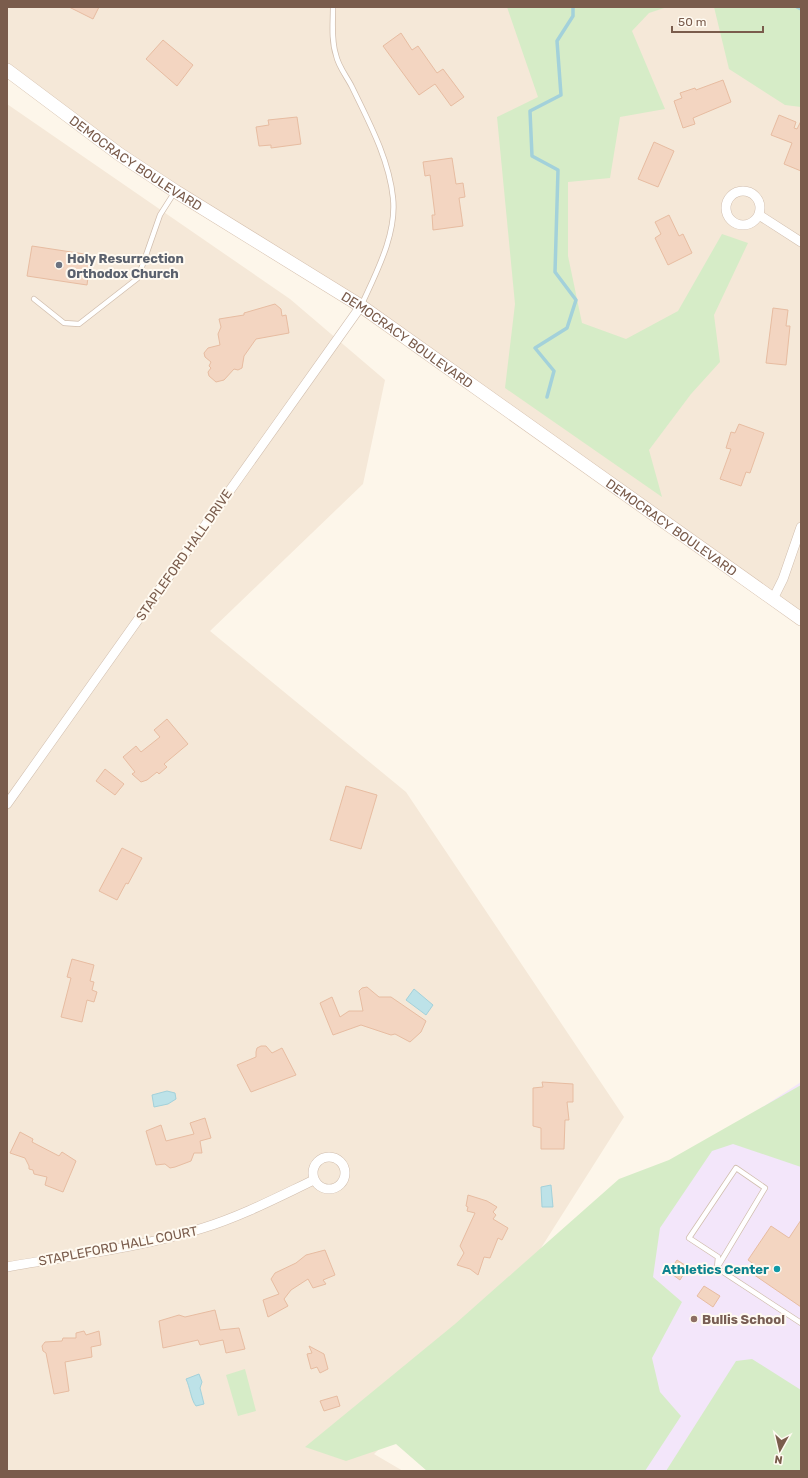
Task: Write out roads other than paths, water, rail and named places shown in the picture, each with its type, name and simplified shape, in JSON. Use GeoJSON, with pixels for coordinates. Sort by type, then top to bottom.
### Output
{"type":"FeatureCollection","features":[{"type":"Feature","properties":{"kind":"main road","name":"DEMOCRACY BOULEVARD"},"geometry":{"type":"LineString","coordinates":[[7,70],[119,154],[175,191],[361,306],[801,618]]}},
{"type":"Feature","properties":{"kind":"street"},"geometry":{"type":"LineString","coordinates":[[759,215],[801,242]]}},
{"type":"Feature","properties":{"kind":"street","name":"STAPLEFORD HALL DRIVE"},"geometry":{"type":"LineString","coordinates":[[7,804],[361,306]]}},
{"type":"Feature","properties":{"kind":"street"},"geometry":{"type":"LineString","coordinates":[[773,599],[783,579],[801,527]]}},
{"type":"Feature","properties":{"kind":"street","name":"STAPLEFORD HALL COURT"},"geometry":{"type":"LineString","coordinates":[[7,1267],[150,1241],[204,1228],[237,1216],[314,1180]]}},
{"type":"Feature","properties":{"kind":"lane"},"geometry":{"type":"LineString","coordinates":[[333,7],[333,41],[336,57],[374,132],[386,168],[393,198],[388,240],[382,260],[361,306]]}},
{"type":"Feature","properties":{"kind":"lane"},"geometry":{"type":"LineString","coordinates":[[34,298],[64,323],[79,324],[138,278],[160,215],[175,191]]}},
{"type":"Feature","properties":{"kind":"lane"},"geometry":{"type":"LineString","coordinates":[[736,1168],[765,1188],[717,1268],[718,1257],[689,1238],[736,1168]]}},
{"type":"Feature","properties":{"kind":"lane"},"geometry":{"type":"LineString","coordinates":[[717,1268],[801,1323]]}},
{"type":"Feature","properties":{"kind":"water"},"geometry":{"type":"Polygon","coordinates":[[[414,989],[433,1005],[426,1015],[406,1000],[414,989]]]}},
{"type":"Feature","properties":{"kind":"water"},"geometry":{"type":"Polygon","coordinates":[[[167,1091],[175,1093],[176,1099],[168,1104],[154,1107],[152,1095],[167,1091]]]}},
{"type":"Feature","properties":{"kind":"water"},"geometry":{"type":"Polygon","coordinates":[[[551,1185],[553,1207],[542,1207],[541,1187],[551,1185]]]}},
{"type":"Feature","properties":{"kind":"water"},"geometry":{"type":"Polygon","coordinates":[[[199,1374],[202,1382],[200,1388],[204,1404],[196,1406],[186,1379],[199,1374]]]}},
{"type":"Feature","properties":{"kind":"waterway"},"geometry":{"type":"LineString","coordinates":[[547,397],[554,371],[535,348],[567,328],[576,300],[555,272],[558,170],[532,156],[530,111],[561,95],[557,41],[573,16],[573,7]]}},
{"type":"Feature","properties":{"kind":"waterway"},"geometry":{"type":"LineString","coordinates":[[797,7],[801,9]]}},
{"type":"Feature","properties":{"kind":"place","name":"Holy Resurrection Orthodox Church"},"geometry":{"type":"Point","coordinates":[59,265]}},
{"type":"Feature","properties":{"kind":"place","name":"Athletics Center"},"geometry":{"type":"Point","coordinates":[777,1269]}},
{"type":"Feature","properties":{"kind":"place","name":"Bullis School"},"geometry":{"type":"Point","coordinates":[694,1319]}}]}
